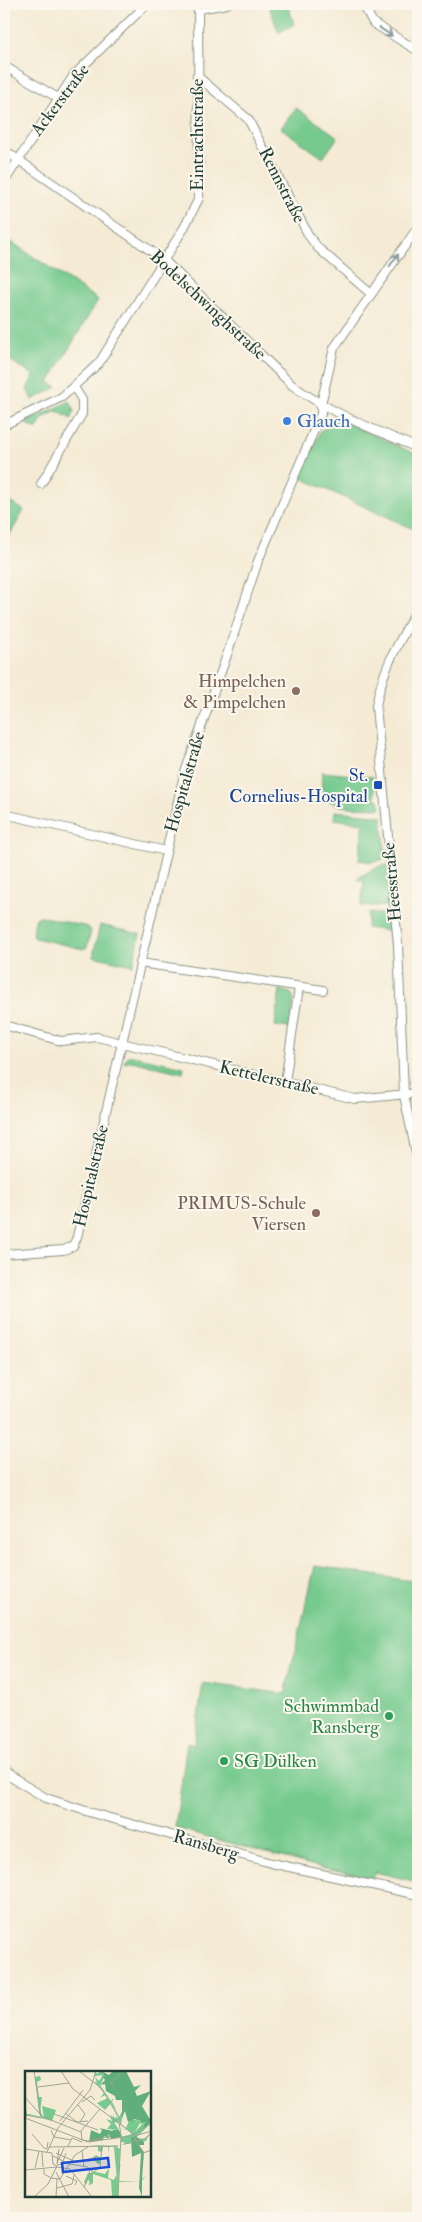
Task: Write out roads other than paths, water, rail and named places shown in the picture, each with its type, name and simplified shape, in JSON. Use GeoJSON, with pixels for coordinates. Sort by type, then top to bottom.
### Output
{"type":"FeatureCollection","features":[{"type":"Feature","properties":{"kind":"street","name":"Ackerstraße"},"geometry":{"type":"LineString","coordinates":[[4,182],[74,75],[147,4]]}},
{"type":"Feature","properties":{"kind":"street"},"geometry":{"type":"LineString","coordinates":[[198,6],[227,4]]}},
{"type":"Feature","properties":{"kind":"street"},"geometry":{"type":"LineString","coordinates":[[363,4],[373,23],[418,51]]}},
{"type":"Feature","properties":{"kind":"street","name":"Eintrachtstraße"},"geometry":{"type":"LineString","coordinates":[[4,425],[62,397],[99,363],[184,228],[199,198],[198,6]]}},
{"type":"Feature","properties":{"kind":"street"},"geometry":{"type":"LineString","coordinates":[[4,66],[58,98]]}},
{"type":"Feature","properties":{"kind":"street","name":"Rennstraße"},"geometry":{"type":"LineString","coordinates":[[197,76],[248,119],[309,236],[318,248],[370,293]]}},
{"type":"Feature","properties":{"kind":"street","name":"Bodelschwinghstraße"},"geometry":{"type":"LineString","coordinates":[[4,150],[163,259],[292,385],[321,404],[354,421],[418,448]]}},
{"type":"Feature","properties":{"kind":"street","name":"Hospitalstraße"},"geometry":{"type":"LineString","coordinates":[[4,1254],[64,1250],[73,1246],[77,1236],[184,775],[227,656],[258,561],[321,414],[321,404],[334,348],[370,293],[418,227]]}},
{"type":"Feature","properties":{"kind":"street"},"geometry":{"type":"LineString","coordinates":[[41,484],[82,414],[82,400],[74,387]]}},
{"type":"Feature","properties":{"kind":"street","name":"Heesstraße"},"geometry":{"type":"LineString","coordinates":[[418,608],[390,658],[380,681],[376,706],[398,944],[404,1095],[418,1163]]}},
{"type":"Feature","properties":{"kind":"street"},"geometry":{"type":"LineString","coordinates":[[4,814],[166,851]]}},
{"type":"Feature","properties":{"kind":"street"},"geometry":{"type":"LineString","coordinates":[[140,963],[323,990]]}},
{"type":"Feature","properties":{"kind":"street"},"geometry":{"type":"LineString","coordinates":[[285,1082],[298,987]]}},
{"type":"Feature","properties":{"kind":"street","name":"Kettelerstraße"},"geometry":{"type":"LineString","coordinates":[[4,1026],[61,1041],[98,1037],[355,1099],[418,1093]]}},
{"type":"Feature","properties":{"kind":"street","name":"Ransberg"},"geometry":{"type":"LineString","coordinates":[[4,1770],[9,1776],[46,1798],[92,1813],[271,1863],[418,1895]]}},
{"type":"Feature","properties":{"kind":"place","name":"Glauch"},"geometry":{"type":"Point","coordinates":[287,421]}},
{"type":"Feature","properties":{"kind":"place","name":"Himpelchen & Pimpelchen"},"geometry":{"type":"Point","coordinates":[296,691]}},
{"type":"Feature","properties":{"kind":"place","name":"St. Cornelius-Hospital"},"geometry":{"type":"Point","coordinates":[378,785]}},
{"type":"Feature","properties":{"kind":"place","name":"PRIMUS-Schule Viersen"},"geometry":{"type":"Point","coordinates":[316,1213]}},
{"type":"Feature","properties":{"kind":"place","name":"Schwimmbad Ransberg"},"geometry":{"type":"Point","coordinates":[389,1716]}},
{"type":"Feature","properties":{"kind":"place","name":"SG Dülken"},"geometry":{"type":"Point","coordinates":[224,1761]}}]}
